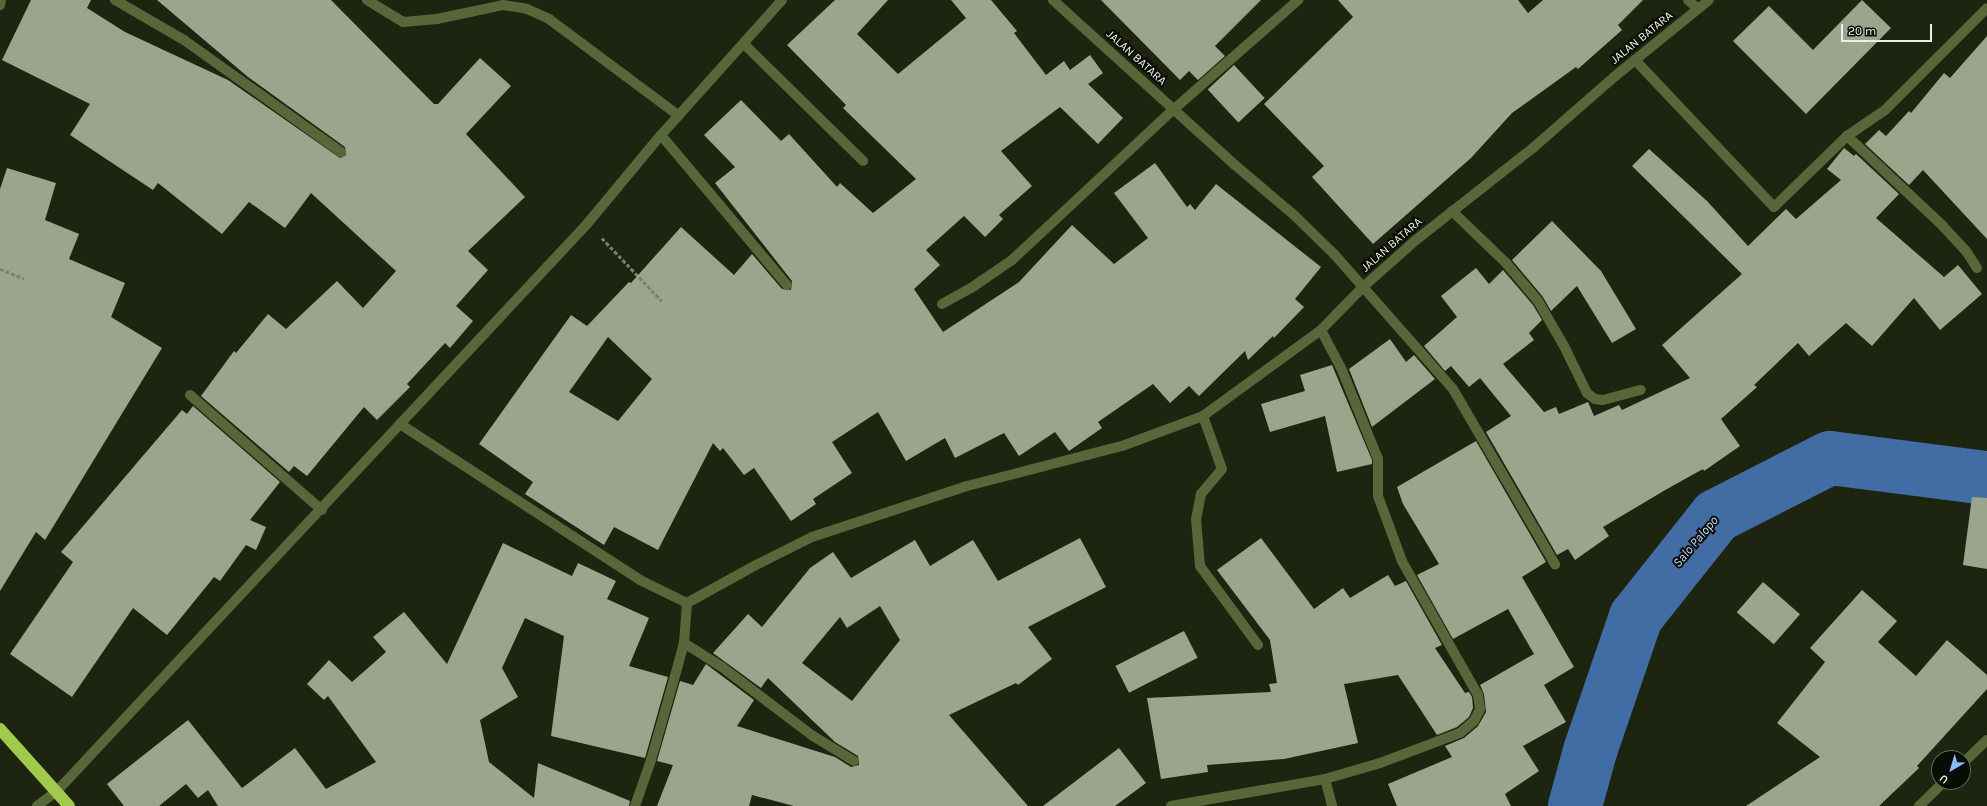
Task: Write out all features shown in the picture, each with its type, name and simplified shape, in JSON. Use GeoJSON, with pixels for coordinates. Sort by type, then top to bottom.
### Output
{"type":"FeatureCollection","features":[{"type":"Feature","properties":{"kind":"highway"},"geometry":{"type":"LineString","coordinates":[[0,730],[4,737],[57,791],[69,806]]}},
{"type":"Feature","properties":{"kind":"street"},"geometry":{"type":"LineString","coordinates":[[0,5],[1,0]]}},
{"type":"Feature","properties":{"kind":"street"},"geometry":{"type":"LineString","coordinates":[[115,0],[184,40],[341,152]]}},
{"type":"Feature","properties":{"kind":"street"},"geometry":{"type":"LineString","coordinates":[[367,0],[403,22],[437,20],[503,5],[528,8],[550,19],[679,116]]}},
{"type":"Feature","properties":{"kind":"street"},"geometry":{"type":"LineString","coordinates":[[37,806],[57,791],[322,510],[400,424],[587,224],[661,135],[782,0]]}},
{"type":"Feature","properties":{"kind":"street","name":"JALAN BATARA"},"geometry":{"type":"LineString","coordinates":[[1053,0],[1173,110],[1294,215],[1335,255],[1363,287],[1452,211],[1534,147],[1635,60],[1709,0]]}},
{"type":"Feature","properties":{"kind":"street"},"geometry":{"type":"LineString","coordinates":[[942,304],[974,286],[1012,260],[1173,110],[1298,0]]}},
{"type":"Feature","properties":{"kind":"street"},"geometry":{"type":"LineString","coordinates":[[1688,0],[1698,10]]}},
{"type":"Feature","properties":{"kind":"street"},"geometry":{"type":"LineString","coordinates":[[1635,60],[1774,206],[1847,136],[1884,110],[1987,8]]}},
{"type":"Feature","properties":{"kind":"street"},"geometry":{"type":"LineString","coordinates":[[744,44],[863,160]]}},
{"type":"Feature","properties":{"kind":"street"},"geometry":{"type":"LineString","coordinates":[[661,135],[787,285]]}},
{"type":"Feature","properties":{"kind":"street"},"geometry":{"type":"LineString","coordinates":[[1847,136],[1943,226],[1966,251],[1977,268]]}},
{"type":"Feature","properties":{"kind":"street"},"geometry":{"type":"LineString","coordinates":[[1452,211],[1506,263],[1538,301],[1564,346],[1587,393],[1595,399],[1603,400],[1640,390]]}},
{"type":"Feature","properties":{"kind":"street"},"geometry":{"type":"LineString","coordinates":[[687,603],[754,566],[812,538],[968,486],[1122,446],[1203,416],[1322,330],[1363,287],[1453,389],[1555,564]]}},
{"type":"Feature","properties":{"kind":"street"},"geometry":{"type":"LineString","coordinates":[[1171,806],[1324,779],[1380,763],[1460,733],[1474,721],[1480,709],[1478,695],[1402,561],[1378,496],[1378,459],[1344,375],[1322,330]]}},
{"type":"Feature","properties":{"kind":"street"},"geometry":{"type":"LineString","coordinates":[[190,395],[322,510]]}},
{"type":"Feature","properties":{"kind":"street"},"geometry":{"type":"LineString","coordinates":[[1203,416],[1222,469],[1200,494],[1196,519],[1200,566],[1258,645]]}},
{"type":"Feature","properties":{"kind":"street"},"geometry":{"type":"LineString","coordinates":[[400,424],[640,580],[687,603]]}},
{"type":"Feature","properties":{"kind":"street"},"geometry":{"type":"LineString","coordinates":[[635,806],[658,739],[684,643],[687,603]]}},
{"type":"Feature","properties":{"kind":"street"},"geometry":{"type":"LineString","coordinates":[[684,643],[722,667],[813,736],[854,762]]}},
{"type":"Feature","properties":{"kind":"street"},"geometry":{"type":"LineString","coordinates":[[1971,755],[1987,740]]}},
{"type":"Feature","properties":{"kind":"street"},"geometry":{"type":"LineString","coordinates":[[1324,779],[1332,806]]}},
{"type":"Feature","properties":{"kind":"street"},"geometry":{"type":"LineString","coordinates":[[1919,806],[1936,790]]}},
{"type":"Feature","properties":{"kind":"path"},"geometry":{"type":"LineString","coordinates":[[587,224],[662,301]]}},
{"type":"Feature","properties":{"kind":"path"},"geometry":{"type":"LineString","coordinates":[[0,269],[24,278]]}},
{"type":"Feature","properties":{"kind":"building"},"geometry":{"type":"Polygon","coordinates":[[[31,0],[91,0],[87,8],[125,32],[228,80],[340,158],[346,155],[345,147],[248,77],[157,0],[331,0],[434,104],[438,104],[480,58],[511,86],[466,134],[525,197],[468,251],[488,270],[456,306],[473,321],[450,348],[445,343],[407,384],[410,387],[377,420],[364,407],[307,476],[294,466],[289,472],[201,396],[234,351],[236,353],[268,314],[286,329],[337,281],[363,308],[396,271],[311,193],[285,228],[249,202],[222,234],[158,183],[153,190],[70,135],[90,104],[2,60],[31,0]]]}},
{"type":"Feature","properties":{"kind":"building"},"geometry":{"type":"Polygon","coordinates":[[[835,0],[888,0],[857,34],[898,74],[966,18],[951,0],[991,0],[1017,31],[1014,33],[1046,75],[1064,61],[1070,70],[1090,55],[1103,73],[1088,84],[1123,118],[1098,144],[1060,107],[1001,151],[1032,186],[999,215],[1003,219],[985,237],[964,216],[926,250],[940,265],[914,289],[943,332],[1019,282],[1072,225],[1114,264],[1148,238],[1114,193],[1155,163],[1187,207],[1190,204],[1195,210],[1216,184],[1321,267],[1295,299],[1304,307],[1274,338],[1273,336],[1248,360],[1245,351],[1199,396],[1189,386],[1170,403],[1153,384],[1098,422],[1102,428],[1069,451],[1055,432],[1019,456],[1004,433],[955,458],[945,438],[906,461],[878,412],[832,442],[852,473],[813,499],[816,504],[791,521],[754,468],[744,475],[723,448],[720,451],[713,443],[658,550],[614,527],[604,545],[525,494],[533,482],[479,444],[571,315],[587,326],[629,282],[631,283],[681,227],[734,275],[752,254],[782,289],[791,290],[792,281],[715,183],[735,167],[704,135],[741,100],[781,141],[789,134],[837,187],[840,183],[873,213],[916,179],[843,108],[846,105],[787,45],[835,0]],[[608,337],[569,392],[618,421],[652,379],[608,337]]]}},
{"type":"Feature","properties":{"kind":"building"},"geometry":{"type":"Polygon","coordinates":[[[1101,0],[1261,0],[1215,46],[1225,56],[1198,80],[1189,71],[1180,80],[1101,0]]]}},
{"type":"Feature","properties":{"kind":"building"},"geometry":{"type":"Polygon","coordinates":[[[1338,0],[1518,0],[1528,13],[1543,0],[1643,0],[1618,25],[1622,30],[1578,69],[1576,67],[1512,113],[1471,158],[1373,244],[1312,177],[1324,166],[1264,104],[1353,17],[1338,0]]]}},
{"type":"Feature","properties":{"kind":"building"},"geometry":{"type":"Polygon","coordinates":[[[1862,0],[1891,28],[1806,114],[1733,41],[1769,6],[1813,50],[1862,0]]]}},
{"type":"Feature","properties":{"kind":"building"},"geometry":{"type":"Polygon","coordinates":[[[1987,36],[1987,239],[1923,170],[1909,185],[1865,144],[1879,130],[1886,136],[1909,111],[1911,113],[1944,73],[1950,78],[1987,36]]]}},
{"type":"Feature","properties":{"kind":"building"},"geometry":{"type":"Polygon","coordinates":[[[1234,65],[1265,98],[1238,122],[1208,90],[1234,65]]]}},
{"type":"Feature","properties":{"kind":"building"},"geometry":{"type":"Polygon","coordinates":[[[1844,148],[1854,156],[1856,154],[1899,194],[1876,218],[1944,277],[1958,265],[1982,294],[1940,330],[1914,298],[1872,346],[1846,323],[1809,356],[1798,343],[1754,385],[1757,387],[1721,419],[1740,446],[1704,471],[1703,469],[1603,527],[1609,536],[1575,560],[1568,549],[1557,555],[1486,432],[1511,416],[1480,378],[1469,387],[1451,366],[1445,371],[1424,346],[1457,317],[1441,296],[1476,268],[1489,284],[1503,270],[1533,305],[1542,320],[1529,333],[1534,340],[1503,364],[1544,412],[1556,407],[1559,414],[1588,402],[1594,416],[1619,405],[1622,410],[1690,378],[1662,345],[1742,274],[1632,166],[1649,149],[1707,201],[1748,246],[1786,209],[1796,219],[1841,180],[1827,169],[1844,148]]]}},
{"type":"Feature","properties":{"kind":"building"},"geometry":{"type":"Polygon","coordinates":[[[7,168],[56,183],[45,220],[79,234],[69,259],[125,283],[111,317],[162,348],[45,540],[36,532],[0,591],[0,189],[7,168]]]}},
{"type":"Feature","properties":{"kind":"building"},"geometry":{"type":"Polygon","coordinates":[[[1552,221],[1601,271],[1636,329],[1612,343],[1577,286],[1551,311],[1543,297],[1512,260],[1552,221]]]}},
{"type":"Feature","properties":{"kind":"building"},"geometry":{"type":"Polygon","coordinates":[[[1390,339],[1406,362],[1414,355],[1435,379],[1372,427],[1349,369],[1390,339]]]}},
{"type":"Feature","properties":{"kind":"building"},"geometry":{"type":"Polygon","coordinates":[[[1332,365],[1372,460],[1372,464],[1337,472],[1325,416],[1270,432],[1261,404],[1305,391],[1300,375],[1332,365]]]}},
{"type":"Feature","properties":{"kind":"building"},"geometry":{"type":"Polygon","coordinates":[[[193,406],[280,482],[250,520],[266,527],[256,550],[246,545],[220,581],[214,577],[167,635],[133,608],[72,697],[10,654],[73,562],[61,552],[182,410],[187,414],[193,406]]]}},
{"type":"Feature","properties":{"kind":"building"},"geometry":{"type":"Polygon","coordinates":[[[1476,441],[1546,562],[1522,577],[1574,667],[1544,685],[1566,722],[1523,746],[1539,771],[1505,794],[1511,806],[1397,806],[1388,784],[1452,757],[1445,746],[1464,738],[1478,726],[1486,712],[1484,694],[1480,685],[1534,654],[1508,609],[1453,639],[1417,575],[1439,564],[1403,504],[1397,487],[1476,441]]]}},
{"type":"Feature","properties":{"kind":"building"},"geometry":{"type":"Polygon","coordinates":[[[1972,497],[1987,498],[1987,569],[1963,565],[1972,497]]]}},
{"type":"Feature","properties":{"kind":"building"},"geometry":{"type":"Polygon","coordinates":[[[1080,538],[1106,587],[1028,627],[1052,659],[1018,685],[1016,683],[949,715],[1028,806],[794,806],[752,795],[749,806],[657,806],[673,765],[657,761],[680,681],[693,685],[706,664],[754,700],[737,726],[835,757],[851,767],[859,765],[858,756],[835,742],[768,678],[761,688],[713,653],[748,614],[762,627],[810,568],[833,552],[851,578],[915,540],[930,566],[973,540],[998,581],[1080,538]],[[880,606],[847,628],[840,617],[802,663],[852,701],[900,640],[880,606]]]}},
{"type":"Feature","properties":{"kind":"building"},"geometry":{"type":"Polygon","coordinates":[[[1261,538],[1314,609],[1343,588],[1350,598],[1388,575],[1395,586],[1406,581],[1442,645],[1435,648],[1465,693],[1469,692],[1472,697],[1473,708],[1469,717],[1457,727],[1437,735],[1398,675],[1344,684],[1358,743],[1284,759],[1207,765],[1208,772],[1161,779],[1147,698],[1271,692],[1269,684],[1277,683],[1270,640],[1217,570],[1261,538]]]}},
{"type":"Feature","properties":{"kind":"building"},"geometry":{"type":"Polygon","coordinates":[[[503,543],[572,576],[578,563],[616,581],[607,599],[649,618],[629,666],[668,677],[645,758],[551,736],[564,636],[525,618],[502,668],[518,697],[480,720],[489,762],[534,798],[538,763],[630,801],[629,806],[218,806],[208,790],[198,798],[186,784],[159,806],[124,806],[107,784],[188,720],[242,788],[295,748],[326,789],[376,762],[328,696],[324,700],[307,684],[329,660],[352,682],[386,652],[373,637],[404,612],[447,664],[503,543]]]}},
{"type":"Feature","properties":{"kind":"building"},"geometry":{"type":"Polygon","coordinates":[[[1763,582],[1800,614],[1774,644],[1737,612],[1763,582]]]}},
{"type":"Feature","properties":{"kind":"building"},"geometry":{"type":"Polygon","coordinates":[[[1862,590],[1897,621],[1878,642],[1916,676],[1947,640],[1987,675],[1987,689],[1917,766],[1919,768],[1879,806],[1746,806],[1820,757],[1777,723],[1825,662],[1810,648],[1862,590]]]}},
{"type":"Feature","properties":{"kind":"building"},"geometry":{"type":"Polygon","coordinates":[[[1184,631],[1198,658],[1129,693],[1115,666],[1184,631]]]}},
{"type":"Feature","properties":{"kind":"building"},"geometry":{"type":"Polygon","coordinates":[[[1119,748],[1146,783],[1115,806],[1043,806],[1119,748]]]}},
{"type":"Feature","properties":{"kind":"waterway","name":"Salo Palopo"},"geometry":{"type":"LineString","coordinates":[[1575,806],[1590,751],[1636,617],[1716,516],[1830,458],[1987,478]]}}]}
